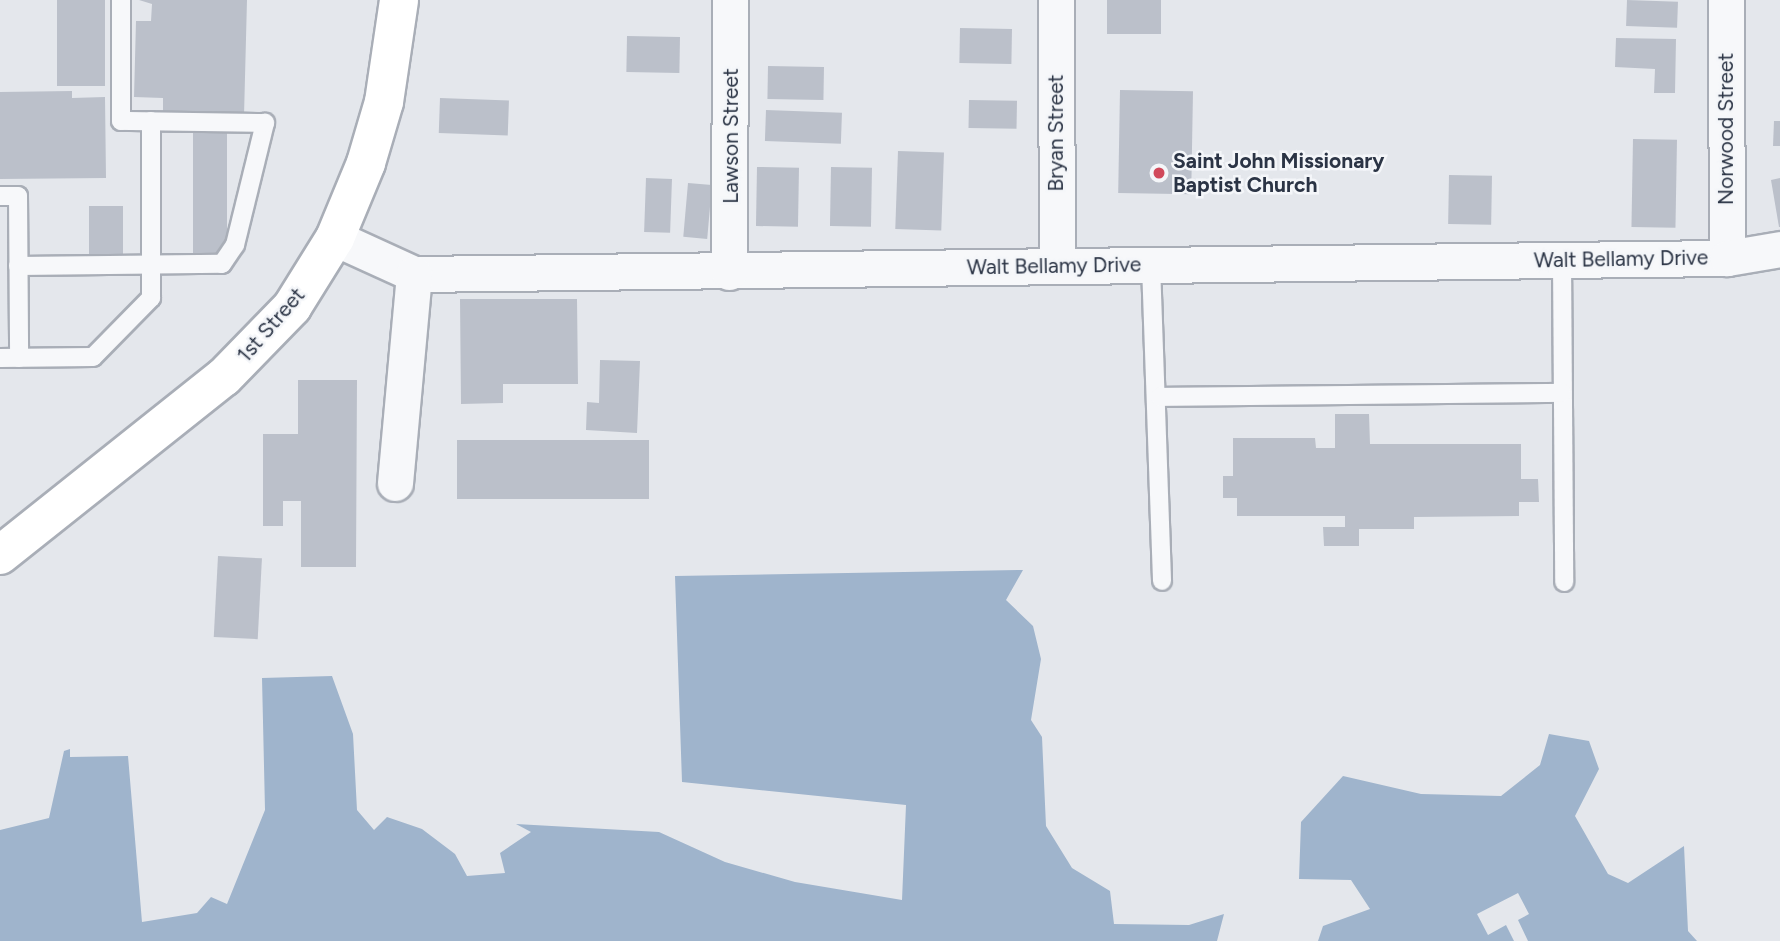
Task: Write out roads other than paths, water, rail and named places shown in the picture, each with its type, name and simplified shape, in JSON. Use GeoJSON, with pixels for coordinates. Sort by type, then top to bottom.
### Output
{"type":"FeatureCollection","features":[{"type":"Feature","properties":{"kind":"main road","name":"1st Street"},"geometry":{"type":"LineString","coordinates":[[0,555],[256,348],[292,307],[335,238],[382,112],[399,0]]}},
{"type":"Feature","properties":{"kind":"street","name":"Lawson Street"},"geometry":{"type":"LineString","coordinates":[[729,272],[730,0]]}},
{"type":"Feature","properties":{"kind":"street","name":"Bryan Street"},"geometry":{"type":"LineString","coordinates":[[1056,0],[1058,266]]}},
{"type":"Feature","properties":{"kind":"street","name":"Norwood Street"},"geometry":{"type":"LineString","coordinates":[[1726,0],[1727,258]]}},
{"type":"Feature","properties":{"kind":"street","name":"Walt Bellamy Drive"},"geometry":{"type":"LineString","coordinates":[[335,238],[414,274],[1727,258],[1780,249]]}},
{"type":"Feature","properties":{"kind":"street"},"geometry":{"type":"LineString","coordinates":[[395,483],[414,274]]}},
{"type":"Feature","properties":{"kind":"lane"},"geometry":{"type":"LineString","coordinates":[[18,266],[222,264],[235,245],[265,123],[121,121],[121,0]]}},
{"type":"Feature","properties":{"kind":"lane"},"geometry":{"type":"LineString","coordinates":[[0,358],[93,358],[151,298],[152,121]]}},
{"type":"Feature","properties":{"kind":"lane"},"geometry":{"type":"LineString","coordinates":[[0,197],[18,196],[19,358]]}},
{"type":"Feature","properties":{"kind":"lane"},"geometry":{"type":"LineString","coordinates":[[1562,260],[1564,582]]}},
{"type":"Feature","properties":{"kind":"lane"},"geometry":{"type":"LineString","coordinates":[[1151,265],[1160,397],[1162,581]]}},
{"type":"Feature","properties":{"kind":"lane"},"geometry":{"type":"LineString","coordinates":[[1160,397],[1562,393]]}},
{"type":"Feature","properties":{"kind":"water"},"geometry":{"type":"Polygon","coordinates":[[[1023,570],[1006,600],[1033,626],[1041,659],[1031,720],[1042,737],[1046,826],[1072,868],[1110,891],[1114,924],[1189,925],[1224,914],[1217,941],[0,941],[0,830],[49,818],[64,751],[70,749],[70,757],[128,756],[142,922],[197,913],[211,897],[227,904],[265,810],[262,678],[332,676],[353,734],[357,810],[374,830],[387,817],[422,829],[455,854],[467,876],[505,873],[500,853],[531,832],[516,824],[659,832],[725,862],[795,882],[902,900],[906,805],[682,782],[675,576],[1023,570]]]}},
{"type":"Feature","properties":{"kind":"water"},"geometry":{"type":"Polygon","coordinates":[[[1549,734],[1589,741],[1599,769],[1575,816],[1608,874],[1628,883],[1684,846],[1688,931],[1697,941],[1318,941],[1323,926],[1370,909],[1351,880],[1299,879],[1301,822],[1343,776],[1421,794],[1501,796],[1540,765],[1549,734]]]}},
{"type":"Feature","properties":{"kind":"place","name":"Saint John Missionary Baptist Church"},"geometry":{"type":"Point","coordinates":[1159,173]}}]}
